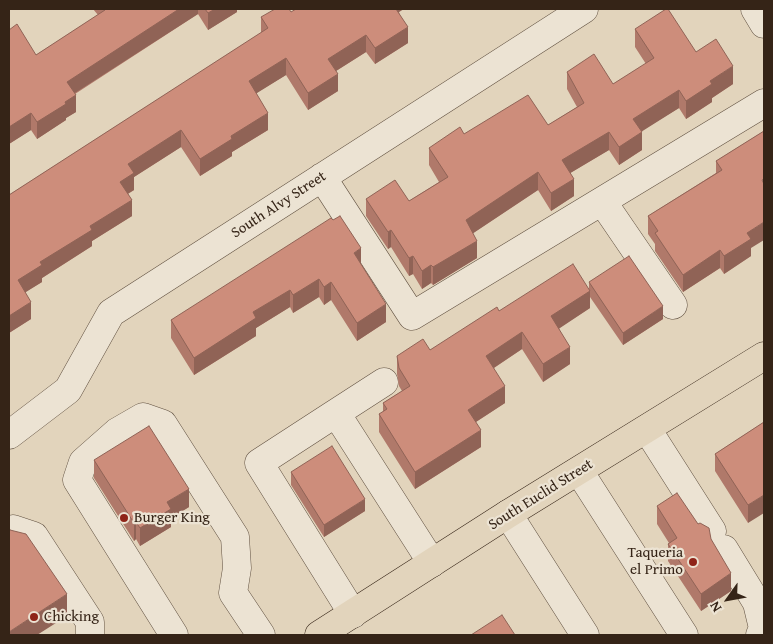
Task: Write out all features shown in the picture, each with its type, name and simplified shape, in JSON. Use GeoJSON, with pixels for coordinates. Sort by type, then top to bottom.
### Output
{"type":"FeatureCollection","features":[{"type":"Feature","properties":{"kind":"main road","name":"South Euclid Street"},"geometry":{"type":"LineString","coordinates":[[319,635],[350,623],[432,563],[764,356]]}},
{"type":"Feature","properties":{"kind":"street","name":"South Alvy Street"},"geometry":{"type":"LineString","coordinates":[[9,435],[68,390],[111,313],[584,9]]}},
{"type":"Feature","properties":{"kind":"street"},"geometry":{"type":"LineString","coordinates":[[755,9],[764,24]]}},
{"type":"Feature","properties":{"kind":"street"},"geometry":{"type":"LineString","coordinates":[[322,177],[412,316],[764,103]]}},
{"type":"Feature","properties":{"kind":"street"},"geometry":{"type":"LineString","coordinates":[[602,201],[673,304]]}},
{"type":"Feature","properties":{"kind":"street"},"geometry":{"type":"LineString","coordinates":[[350,623],[259,464],[384,382]]}},
{"type":"Feature","properties":{"kind":"street"},"geometry":{"type":"LineString","coordinates":[[336,413],[432,563]]}},
{"type":"Feature","properties":{"kind":"street"},"geometry":{"type":"LineString","coordinates":[[174,635],[77,480],[83,462],[117,432],[143,417],[163,424],[235,537],[236,568],[233,593],[261,635]]}},
{"type":"Feature","properties":{"kind":"street"},"geometry":{"type":"LineString","coordinates":[[647,428],[757,603],[763,628],[760,635]]}},
{"type":"Feature","properties":{"kind":"street"},"geometry":{"type":"LineString","coordinates":[[579,471],[684,635]]}},
{"type":"Feature","properties":{"kind":"street"},"geometry":{"type":"LineString","coordinates":[[508,514],[585,635]]}},
{"type":"Feature","properties":{"kind":"street"},"geometry":{"type":"LineString","coordinates":[[9,531],[13,529],[34,536],[90,622],[90,635]]}},
{"type":"Feature","properties":{"kind":"building"},"geometry":{"type":"Polygon","coordinates":[[[104,9],[179,9],[67,82],[76,95],[65,102],[66,104],[37,122],[31,113],[9,127],[9,30],[17,24],[36,55],[104,9]]]}},
{"type":"Feature","properties":{"kind":"building"},"geometry":{"type":"Polygon","coordinates":[[[205,9],[215,9],[208,13],[205,9]]]}},
{"type":"Feature","properties":{"kind":"building"},"geometry":{"type":"Polygon","coordinates":[[[275,9],[289,9],[291,12],[296,9],[396,9],[408,27],[375,48],[366,35],[328,59],[338,74],[308,93],[286,58],[249,81],[268,113],[231,136],[232,139],[200,159],[181,130],[128,164],[134,173],[120,182],[132,200],[90,226],[92,230],[40,262],[42,265],[18,280],[31,302],[9,316],[9,195],[268,28],[261,17],[275,9]]]}},
{"type":"Feature","properties":{"kind":"building"},"geometry":{"type":"Polygon","coordinates":[[[668,9],[696,52],[716,39],[733,66],[710,81],[712,84],[686,101],[679,90],[633,119],[642,132],[619,147],[609,132],[562,160],[574,179],[551,193],[538,172],[466,220],[477,241],[433,267],[431,265],[422,271],[413,256],[409,258],[391,230],[388,232],[366,199],[395,180],[409,201],[448,177],[429,148],[460,127],[464,134],[528,95],[548,125],[584,103],[567,72],[594,54],[613,84],[654,58],[635,29],[668,9]]]}},
{"type":"Feature","properties":{"kind":"building"},"geometry":{"type":"Polygon","coordinates":[[[764,131],[764,179],[762,180],[764,184],[764,222],[747,233],[751,239],[724,256],[720,250],[683,275],[655,233],[658,231],[648,216],[722,170],[716,161],[764,131]]]}},
{"type":"Feature","properties":{"kind":"building"},"geometry":{"type":"Polygon","coordinates":[[[340,216],[361,248],[354,253],[386,304],[357,323],[331,282],[324,287],[319,279],[293,295],[290,290],[253,312],[256,318],[194,358],[171,320],[331,218],[333,220],[340,216]]]}},
{"type":"Feature","properties":{"kind":"building"},"geometry":{"type":"Polygon","coordinates":[[[629,256],[663,306],[623,333],[589,282],[629,256]]]}},
{"type":"Feature","properties":{"kind":"building"},"geometry":{"type":"Polygon","coordinates":[[[573,264],[590,291],[551,316],[570,347],[543,364],[522,332],[486,356],[505,386],[468,410],[481,430],[415,472],[379,414],[387,409],[383,403],[410,386],[399,368],[397,356],[423,339],[430,350],[497,307],[499,311],[573,264]]]}},
{"type":"Feature","properties":{"kind":"building"},"geometry":{"type":"Polygon","coordinates":[[[764,422],[764,495],[748,505],[715,454],[764,422]]]}},
{"type":"Feature","properties":{"kind":"building"},"geometry":{"type":"Polygon","coordinates":[[[149,426],[189,489],[167,502],[171,509],[140,528],[136,522],[134,523],[94,460],[149,426]]]}},
{"type":"Feature","properties":{"kind":"building"},"geometry":{"type":"Polygon","coordinates":[[[332,446],[365,499],[324,525],[291,472],[332,446]]]}},
{"type":"Feature","properties":{"kind":"building"},"geometry":{"type":"Polygon","coordinates":[[[677,493],[698,524],[700,523],[709,528],[711,539],[731,573],[701,594],[668,544],[677,538],[657,506],[677,493]]]}},
{"type":"Feature","properties":{"kind":"building"},"geometry":{"type":"Polygon","coordinates":[[[9,531],[26,534],[67,594],[9,632],[9,531]]]}},
{"type":"Feature","properties":{"kind":"building"},"geometry":{"type":"Polygon","coordinates":[[[502,615],[515,635],[471,635],[502,615]]]}},
{"type":"Feature","properties":{"kind":"place","name":"Burger King"},"geometry":{"type":"Point","coordinates":[124,518]}},
{"type":"Feature","properties":{"kind":"place","name":"Taqueria el Primo"},"geometry":{"type":"Point","coordinates":[693,562]}},
{"type":"Feature","properties":{"kind":"place","name":"Chicking"},"geometry":{"type":"Point","coordinates":[34,617]}}]}
